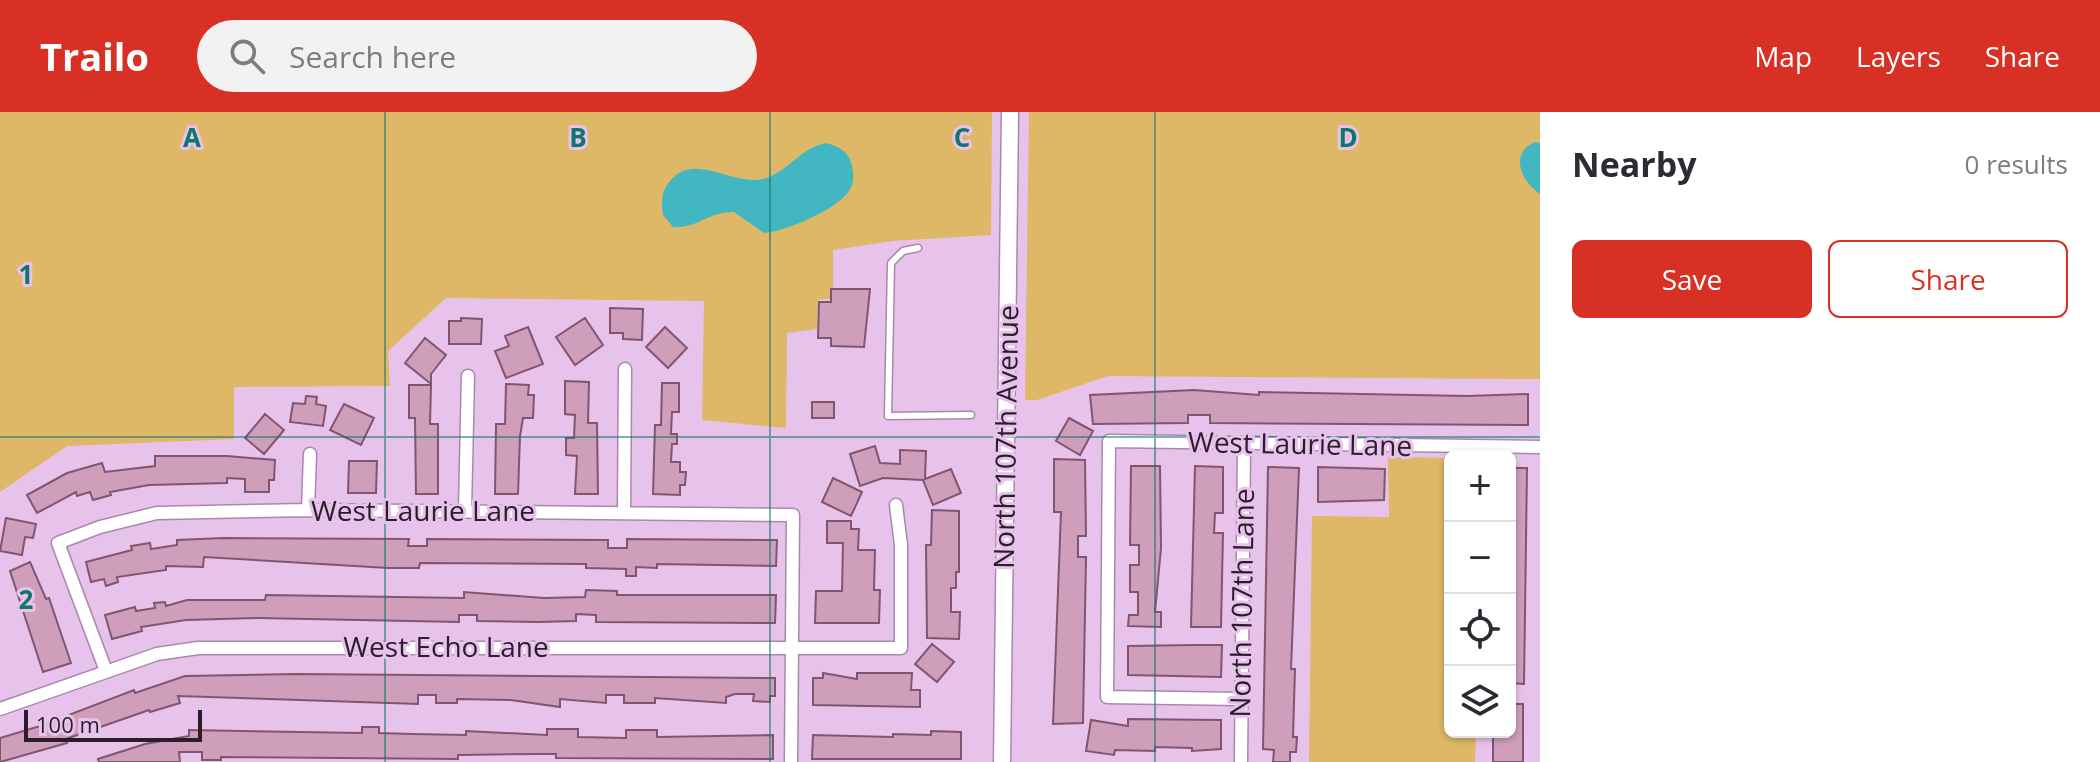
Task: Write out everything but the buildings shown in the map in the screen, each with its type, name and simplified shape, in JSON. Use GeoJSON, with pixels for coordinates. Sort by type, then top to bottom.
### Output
{"type":"FeatureCollection","features":[{"type":"Feature","properties":{"kind":"street","name":"North 107th Avenue"},"geometry":{"type":"LineString","coordinates":[[1002,762],[1010,112]]}},
{"type":"Feature","properties":{"kind":"street"},"geometry":{"type":"LineString","coordinates":[[624,513],[625,369]]}},
{"type":"Feature","properties":{"kind":"street"},"geometry":{"type":"LineString","coordinates":[[465,511],[468,376]]}},
{"type":"Feature","properties":{"kind":"street","name":"West Laurie Lane"},"geometry":{"type":"LineString","coordinates":[[1241,699],[1107,697],[1109,441],[1540,447]]}},
{"type":"Feature","properties":{"kind":"street","name":"North 107th Lane"},"geometry":{"type":"LineString","coordinates":[[1241,762],[1244,444]]}},
{"type":"Feature","properties":{"kind":"street"},"geometry":{"type":"LineString","coordinates":[[308,510],[310,454]]}},
{"type":"Feature","properties":{"kind":"street","name":"West Echo Lane"},"geometry":{"type":"LineString","coordinates":[[0,709],[167,652],[198,648],[901,648],[901,545],[896,505]]}},
{"type":"Feature","properties":{"kind":"street","name":"West Laurie Lane"},"geometry":{"type":"LineString","coordinates":[[106,671],[58,543],[100,527],[157,513],[308,510],[793,515],[792,646]]}},
{"type":"Feature","properties":{"kind":"street"},"geometry":{"type":"LineString","coordinates":[[791,762],[792,646]]}},
{"type":"Feature","properties":{"kind":"lane"},"geometry":{"type":"LineString","coordinates":[[918,248],[903,251],[891,263],[888,288],[888,416],[971,415]]}},
{"type":"Feature","properties":{"kind":"shaded area"},"geometry":{"type":"Polygon","coordinates":[[[0,112],[992,112],[991,235],[893,241],[833,250],[833,298],[818,300],[817,329],[787,333],[786,428],[702,420],[704,301],[446,298],[388,351],[390,386],[234,387],[234,439],[67,446],[0,492],[0,112]]]}},
{"type":"Feature","properties":{"kind":"shaded area"},"geometry":{"type":"Polygon","coordinates":[[[1029,112],[1540,112],[1540,379],[1108,376],[1037,400],[1025,400],[1029,112]]]}},
{"type":"Feature","properties":{"kind":"shaded area"},"geometry":{"type":"Polygon","coordinates":[[[1535,142],[1540,143],[1540,194],[1523,175],[1520,161],[1527,147],[1535,142]]]}},
{"type":"Feature","properties":{"kind":"shaded area"},"geometry":{"type":"Polygon","coordinates":[[[827,143],[847,155],[852,165],[853,181],[846,195],[812,218],[764,233],[734,212],[725,212],[681,227],[673,227],[663,215],[665,189],[680,172],[704,169],[757,180],[777,173],[810,149],[827,143]]]}},
{"type":"Feature","properties":{"kind":"shaded area"},"geometry":{"type":"Polygon","coordinates":[[[1388,457],[1444,458],[1444,738],[1476,738],[1475,762],[1309,762],[1312,516],[1389,517],[1388,457]]]}}]}
